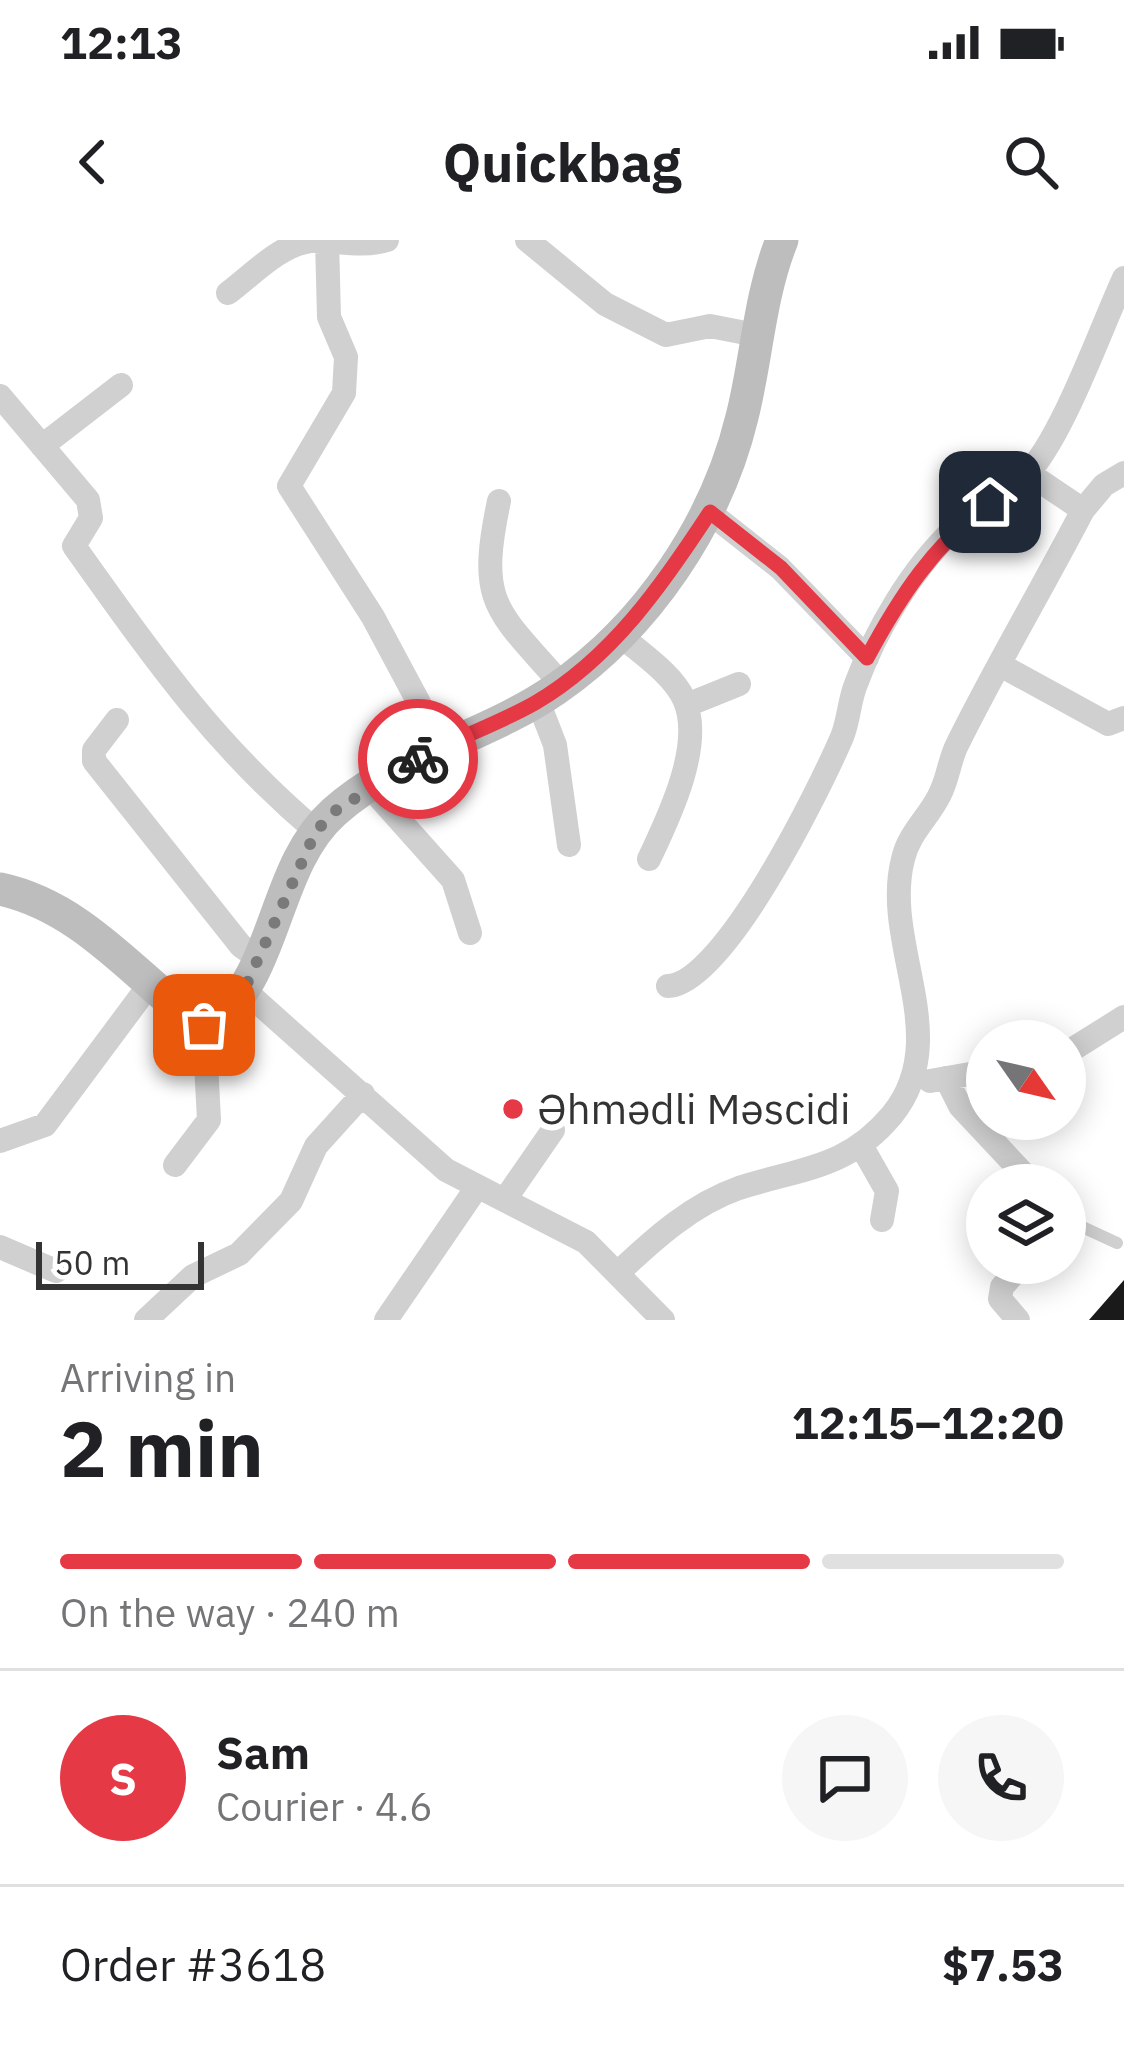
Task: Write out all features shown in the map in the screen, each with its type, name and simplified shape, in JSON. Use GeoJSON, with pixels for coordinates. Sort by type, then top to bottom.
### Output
{"type":"FeatureCollection","features":[{"type":"Feature","properties":{"kind":"street"},"geometry":{"type":"LineString","coordinates":[[228,293],[288,248],[326,241],[351,245],[387,240]]}},
{"type":"Feature","properties":{"kind":"street"},"geometry":{"type":"LineString","coordinates":[[527,240],[605,304],[667,334],[710,326],[756,335]]}},
{"type":"Feature","properties":{"kind":"street"},"geometry":{"type":"LineString","coordinates":[[0,889],[47,903],[83,926],[204,1025],[215,1024],[244,990],[316,831],[370,787],[550,693],[619,634],[649,601],[710,512],[743,413],[756,335],[782,240]]}},
{"type":"Feature","properties":{"kind":"street"},"geometry":{"type":"LineString","coordinates":[[326,241],[329,317],[346,357],[344,392],[289,486],[373,616],[442,746]]}},
{"type":"Feature","properties":{"kind":"street"},"geometry":{"type":"LineString","coordinates":[[668,986],[680,986],[697,971],[745,916],[842,737],[867,658],[902,593],[952,532],[1028,473],[1046,447],[1124,278]]}},
{"type":"Feature","properties":{"kind":"street"},"geometry":{"type":"LineString","coordinates":[[42,446],[121,385]]}},
{"type":"Feature","properties":{"kind":"street"},"geometry":{"type":"LineString","coordinates":[[0,396],[93,510],[74,545],[164,676],[259,782],[316,831]]}},
{"type":"Feature","properties":{"kind":"street"},"geometry":{"type":"LineString","coordinates":[[1028,473],[1083,511]]}},
{"type":"Feature","properties":{"kind":"street"},"geometry":{"type":"LineString","coordinates":[[620,1271],[668,1226],[738,1189],[795,1177],[862,1147],[916,1083],[916,990],[901,922],[902,860],[1083,511],[1104,485],[1124,473]]}},
{"type":"Feature","properties":{"kind":"street"},"geometry":{"type":"LineString","coordinates":[[499,500],[488,552],[489,592],[550,693],[569,845]]}},
{"type":"Feature","properties":{"kind":"street"},"geometry":{"type":"LineString","coordinates":[[710,512],[781,568],[867,658]]}},
{"type":"Feature","properties":{"kind":"street"},"geometry":{"type":"LineString","coordinates":[[619,634],[676,686],[688,705],[683,780],[649,859]]}},
{"type":"Feature","properties":{"kind":"street"},"geometry":{"type":"LineString","coordinates":[[1002,666],[1108,724],[1124,718]]}},
{"type":"Feature","properties":{"kind":"street"},"geometry":{"type":"LineString","coordinates":[[688,705],[739,684]]}},
{"type":"Feature","properties":{"kind":"street"},"geometry":{"type":"LineString","coordinates":[[117,720],[94,750],[94,760],[241,946],[260,959]]}},
{"type":"Feature","properties":{"kind":"street"},"geometry":{"type":"LineString","coordinates":[[370,787],[453,880],[470,933]]}},
{"type":"Feature","properties":{"kind":"street"},"geometry":{"type":"LineString","coordinates":[[0,1141],[26,1136],[53,1117],[107,1034],[150,984]]}},
{"type":"Feature","properties":{"kind":"street"},"geometry":{"type":"LineString","coordinates":[[244,990],[446,1170],[475,1190],[506,1198],[586,1242],[620,1271],[649,1315]]}},
{"type":"Feature","properties":{"kind":"street"},"geometry":{"type":"LineString","coordinates":[[1086,1041],[1124,1017]]}},
{"type":"Feature","properties":{"kind":"street"},"geometry":{"type":"LineString","coordinates":[[176,1165],[209,1120],[204,1025]]}},
{"type":"Feature","properties":{"kind":"street"},"geometry":{"type":"LineString","coordinates":[[916,1083],[966,1075]]}},
{"type":"Feature","properties":{"kind":"street"},"geometry":{"type":"LineString","coordinates":[[946,1078],[960,1106],[1014,1164]]}},
{"type":"Feature","properties":{"kind":"street"},"geometry":{"type":"LineString","coordinates":[[146,1320],[174,1290],[238,1254],[291,1201],[316,1146],[363,1094]]}},
{"type":"Feature","properties":{"kind":"street"},"geometry":{"type":"LineString","coordinates":[[506,1198],[553,1130]]}},
{"type":"Feature","properties":{"kind":"street"},"geometry":{"type":"LineString","coordinates":[[862,1147],[887,1191],[882,1220]]}},
{"type":"Feature","properties":{"kind":"street"},"geometry":{"type":"LineString","coordinates":[[386,1320],[475,1190]]}},
{"type":"Feature","properties":{"kind":"street"},"geometry":{"type":"LineString","coordinates":[[0,1247],[56,1271]]}},
{"type":"Feature","properties":{"kind":"street"},"geometry":{"type":"LineString","coordinates":[[1005,1284],[1000,1298],[1018,1320]]}},
{"type":"Feature","properties":{"kind":"lane"},"geometry":{"type":"LineString","coordinates":[[1086,1229],[1117,1243]]}},
{"type":"Feature","properties":{"kind":"building"},"geometry":{"type":"Polygon","coordinates":[[[1124,1280],[1124,1320],[1089,1320],[1124,1280]]]}},
{"type":"Feature","properties":{"kind":"way so far"},"geometry":{"type":"LineString","coordinates":[[204,1025],[215,1024],[244,990],[316,831],[335,811],[418,759]]}},
{"type":"Feature","properties":{"kind":"place","name":"Әhmәdli Mәscidi"},"geometry":{"type":"Point","coordinates":[513,1109]}},
{"type":"Feature","properties":{"kind":"route"},"geometry":{"type":"LineString","coordinates":[[418,759],[518,712],[578,672],[649,601],[710,512],[781,568],[867,658],[902,593],[952,532],[990,502]]}}]}
